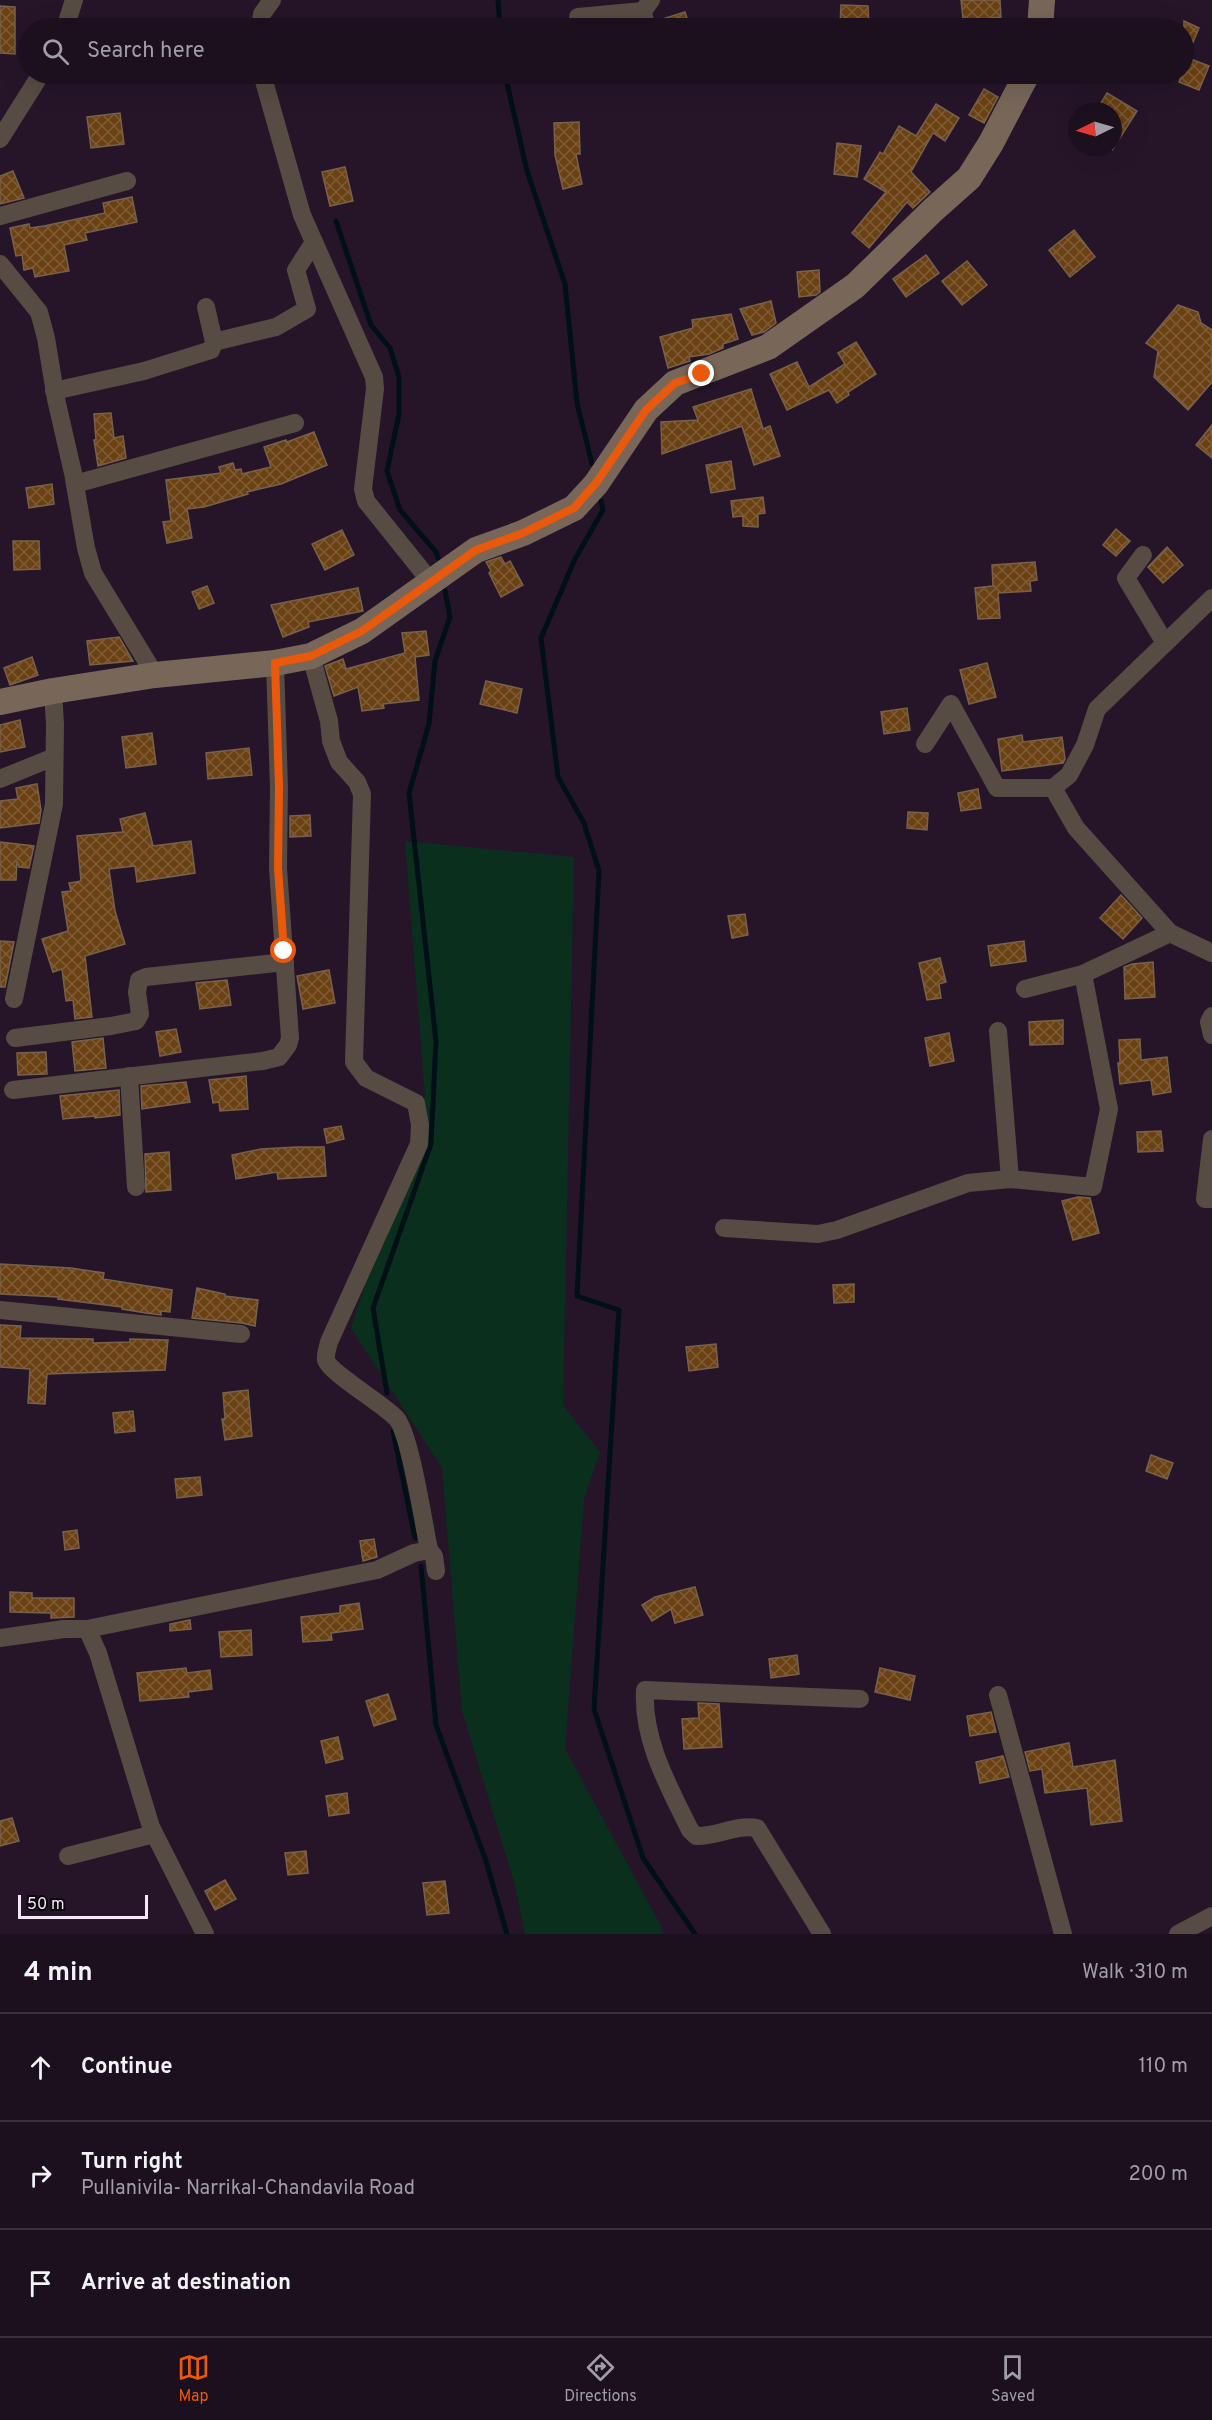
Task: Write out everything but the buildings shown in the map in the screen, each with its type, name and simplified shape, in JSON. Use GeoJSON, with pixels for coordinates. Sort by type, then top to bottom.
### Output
{"type":"FeatureCollection","features":[{"type":"Feature","properties":{"kind":"street"},"geometry":{"type":"LineString","coordinates":[[68,18],[74,0]]}},
{"type":"Feature","properties":{"kind":"street"},"geometry":{"type":"LineString","coordinates":[[261,18],[272,0]]}},
{"type":"Feature","properties":{"kind":"street"},"geometry":{"type":"LineString","coordinates":[[1041,18],[1042,0]]}},
{"type":"Feature","properties":{"kind":"street"},"geometry":{"type":"LineString","coordinates":[[578,17],[647,13]]}},
{"type":"Feature","properties":{"kind":"street"},"geometry":{"type":"LineString","coordinates":[[0,140],[35,84]]}},
{"type":"Feature","properties":{"kind":"street"},"geometry":{"type":"LineString","coordinates":[[265,84],[302,215],[374,376],[375,389],[363,489],[366,501],[431,582]]}},
{"type":"Feature","properties":{"kind":"street"},"geometry":{"type":"LineString","coordinates":[[0,702],[155,675],[275,663],[311,656],[362,631],[476,550],[523,533],[574,508],[596,483],[646,410],[675,383],[768,347],[855,286],[969,178],[991,143],[1022,84]]}},
{"type":"Feature","properties":{"kind":"street"},"geometry":{"type":"LineString","coordinates":[[0,216],[127,181]]}},
{"type":"Feature","properties":{"kind":"street"},"geometry":{"type":"LineString","coordinates":[[214,342],[276,327],[307,309],[296,270],[314,242]]}},
{"type":"Feature","properties":{"kind":"street"},"geometry":{"type":"LineString","coordinates":[[0,264],[39,312],[93,573],[155,675]]}},
{"type":"Feature","properties":{"kind":"street"},"geometry":{"type":"LineString","coordinates":[[54,391],[144,371],[211,350],[214,342],[206,308]]}},
{"type":"Feature","properties":{"kind":"street"},"geometry":{"type":"LineString","coordinates":[[75,484],[295,423]]}},
{"type":"Feature","properties":{"kind":"street"},"geometry":{"type":"LineString","coordinates":[[1143,555],[1125,578],[1166,643]]}},
{"type":"Feature","properties":{"kind":"street"},"geometry":{"type":"LineString","coordinates":[[925,744],[951,704],[997,788],[1053,788],[1069,775],[1085,745],[1097,709],[1212,598]]}},
{"type":"Feature","properties":{"kind":"street"},"geometry":{"type":"LineString","coordinates":[[311,656],[329,721],[331,741],[339,762],[357,782],[362,794],[354,1062],[366,1078],[416,1103],[420,1125],[419,1144],[329,1342],[326,1358],[331,1368],[398,1419],[407,1442],[429,1550],[434,1556],[436,1571]]}},
{"type":"Feature","properties":{"kind":"street"},"geometry":{"type":"LineString","coordinates":[[13,1090],[263,1061],[279,1057],[288,1045],[290,1038],[278,868],[279,786],[275,663]]}},
{"type":"Feature","properties":{"kind":"street"},"geometry":{"type":"LineString","coordinates":[[14,999],[54,804],[53,691]]}},
{"type":"Feature","properties":{"kind":"street"},"geometry":{"type":"LineString","coordinates":[[0,779],[54,757]]}},
{"type":"Feature","properties":{"kind":"street"},"geometry":{"type":"LineString","coordinates":[[1053,788],[1076,828],[1170,933],[1212,953]]}},
{"type":"Feature","properties":{"kind":"street"},"geometry":{"type":"LineString","coordinates":[[1025,989],[1083,974],[1170,933]]}},
{"type":"Feature","properties":{"kind":"street"},"geometry":{"type":"LineString","coordinates":[[15,1038],[136,1021],[140,1014],[137,992],[139,980],[146,977],[285,962]]}},
{"type":"Feature","properties":{"kind":"street"},"geometry":{"type":"LineString","coordinates":[[724,1228],[818,1234],[837,1230],[968,1183],[1010,1179],[1093,1188],[1109,1109],[1083,974]]}},
{"type":"Feature","properties":{"kind":"street"},"geometry":{"type":"LineString","coordinates":[[1212,1016],[1209,1022],[1212,1035]]}},
{"type":"Feature","properties":{"kind":"street"},"geometry":{"type":"LineString","coordinates":[[998,1031],[1010,1179]]}},
{"type":"Feature","properties":{"kind":"street"},"geometry":{"type":"LineString","coordinates":[[129,1076],[136,1187]]}},
{"type":"Feature","properties":{"kind":"street"},"geometry":{"type":"LineString","coordinates":[[1212,1139],[1205,1199],[1212,1199]]}},
{"type":"Feature","properties":{"kind":"street"},"geometry":{"type":"LineString","coordinates":[[0,1310],[242,1334]]}},
{"type":"Feature","properties":{"kind":"street"},"geometry":{"type":"LineString","coordinates":[[0,1638],[64,1629],[87,1629],[377,1570],[414,1553],[429,1550]]}},
{"type":"Feature","properties":{"kind":"street"},"geometry":{"type":"LineString","coordinates":[[87,1629],[98,1653],[154,1834],[205,1934]]}},
{"type":"Feature","properties":{"kind":"street"},"geometry":{"type":"LineString","coordinates":[[822,1934],[757,1828],[747,1826],[705,1837],[696,1836],[690,1830],[662,1773],[644,1703],[645,1690],[860,1699]]}},
{"type":"Feature","properties":{"kind":"street"},"geometry":{"type":"LineString","coordinates":[[998,1695],[1064,1934]]}},
{"type":"Feature","properties":{"kind":"street"},"geometry":{"type":"LineString","coordinates":[[68,1856],[154,1834]]}},
{"type":"Feature","properties":{"kind":"street"},"geometry":{"type":"LineString","coordinates":[[1178,1934],[1212,1916]]}},
{"type":"Feature","properties":{"kind":"green space"},"geometry":{"type":"Polygon","coordinates":[[[405,841],[574,857],[563,1405],[600,1452],[584,1499],[565,1749],[660,1924],[663,1934],[525,1934],[515,1885],[462,1711],[442,1468],[351,1328],[425,1096],[405,841]]]}},
{"type":"Feature","properties":{"kind":"waterway"},"geometry":{"type":"LineString","coordinates":[[498,0],[499,18]]}},
{"type":"Feature","properties":{"kind":"waterway"},"geometry":{"type":"LineString","coordinates":[[507,84],[527,171],[565,284],[577,403],[592,464]]}},
{"type":"Feature","properties":{"kind":"waterway"},"geometry":{"type":"LineString","coordinates":[[336,221],[371,325],[390,348],[399,377],[399,414],[387,471],[400,510],[436,552],[438,558]]}},
{"type":"Feature","properties":{"kind":"waterway"},"geometry":{"type":"LineString","coordinates":[[601,501],[603,510],[575,559],[541,638],[558,777],[584,823],[599,871],[577,1296],[619,1310],[594,1709],[643,1858],[695,1934]]}},
{"type":"Feature","properties":{"kind":"waterway"},"geometry":{"type":"LineString","coordinates":[[387,1393],[373,1308],[431,1144],[436,1041],[409,793],[429,724],[435,661],[450,617],[445,591]]}},
{"type":"Feature","properties":{"kind":"waterway"},"geometry":{"type":"LineString","coordinates":[[393,1431],[415,1538]]}},
{"type":"Feature","properties":{"kind":"waterway"},"geometry":{"type":"LineString","coordinates":[[421,1566],[436,1725],[486,1861],[507,1934]]}},
{"type":"Feature","properties":{"kind":"route"},"geometry":{"type":"LineString","coordinates":[[284,951],[278,868],[278,708],[275,663],[311,656],[362,631],[476,550],[523,533],[574,508],[596,483],[646,410],[675,383],[702,374]]}}]}
